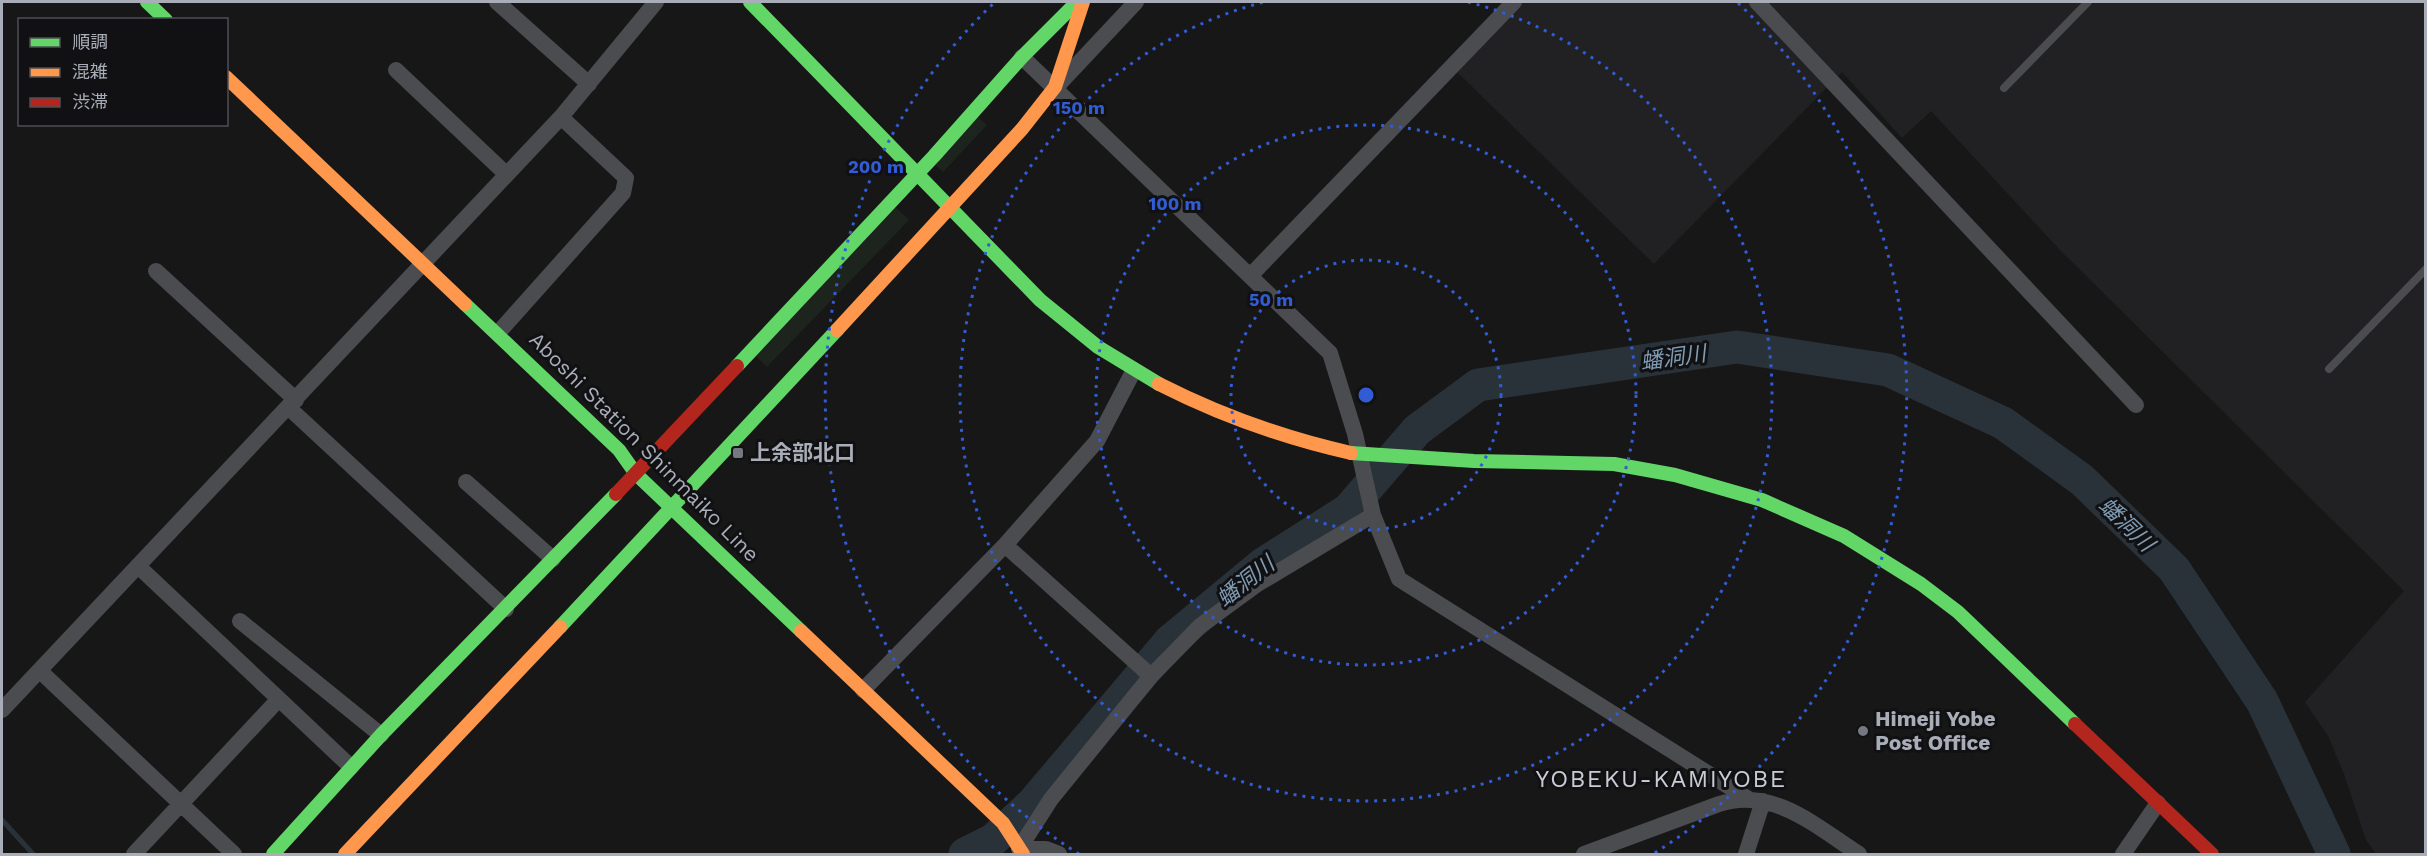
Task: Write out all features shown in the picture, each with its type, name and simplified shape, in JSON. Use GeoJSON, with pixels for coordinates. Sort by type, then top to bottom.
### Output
{"type":"FeatureCollection","features":[{"type":"Feature","properties":{"kind":"street"},"geometry":{"type":"LineString","coordinates":[[147,2],[164,18]]}},
{"type":"Feature","properties":{"kind":"street"},"geometry":{"type":"LineString","coordinates":[[497,2],[589,84]]}},
{"type":"Feature","properties":{"kind":"street"},"geometry":{"type":"LineString","coordinates":[[2,710],[561,117],[656,2]]}},
{"type":"Feature","properties":{"kind":"street"},"geometry":{"type":"LineString","coordinates":[[750,2],[915,176],[1034,296],[1097,346],[1134,370],[1203,406],[1255,427],[1320,447],[1360,455],[1627,466],[1732,489],[1822,524],[1882,555],[1932,591],[1982,634],[2212,855]]}},
{"type":"Feature","properties":{"kind":"street"},"geometry":{"type":"LineString","coordinates":[[273,855],[381,735],[636,474],[915,176],[1022,57],[1077,2]]}},
{"type":"Feature","properties":{"kind":"street"},"geometry":{"type":"LineString","coordinates":[[1055,87],[1083,2]]}},
{"type":"Feature","properties":{"kind":"street"},"geometry":{"type":"LineString","coordinates":[[345,855],[673,508],[950,209],[1022,129],[1055,87],[1136,2]]}},
{"type":"Feature","properties":{"kind":"street"},"geometry":{"type":"LineString","coordinates":[[1251,276],[1514,2]]}},
{"type":"Feature","properties":{"kind":"street"},"geometry":{"type":"LineString","coordinates":[[1757,2],[2136,405]]}},
{"type":"Feature","properties":{"kind":"street"},"geometry":{"type":"LineString","coordinates":[[1022,57],[1330,353],[1355,434],[1373,515],[1399,579],[1755,800],[1795,814],[1859,855]]}},
{"type":"Feature","properties":{"kind":"street"},"geometry":{"type":"LineString","coordinates":[[396,70],[506,174]]}},
{"type":"Feature","properties":{"kind":"street","name":"Aboshi Station Shinmaiko Line"},"geometry":{"type":"LineString","coordinates":[[228,79],[619,450],[636,474],[1003,824],[1018,847]]}},
{"type":"Feature","properties":{"kind":"street"},"geometry":{"type":"LineString","coordinates":[[498,333],[623,193],[626,178],[561,117]]}},
{"type":"Feature","properties":{"kind":"street"},"geometry":{"type":"LineString","coordinates":[[156,271],[506,609]]}},
{"type":"Feature","properties":{"kind":"street"},"geometry":{"type":"LineString","coordinates":[[863,690],[1005,545],[1097,441],[1134,370]]}},
{"type":"Feature","properties":{"kind":"street"},"geometry":{"type":"LineString","coordinates":[[466,482],[553,559]]}},
{"type":"Feature","properties":{"kind":"street"},"geometry":{"type":"LineString","coordinates":[[1018,847],[1051,799],[1150,676],[1200,626],[1256,585],[1373,515]]}},
{"type":"Feature","properties":{"kind":"street"},"geometry":{"type":"LineString","coordinates":[[1005,545],[1150,676]]}},
{"type":"Feature","properties":{"kind":"street"},"geometry":{"type":"LineString","coordinates":[[138,566],[351,767]]}},
{"type":"Feature","properties":{"kind":"street"},"geometry":{"type":"LineString","coordinates":[[240,621],[381,735]]}},
{"type":"Feature","properties":{"kind":"street"},"geometry":{"type":"LineString","coordinates":[[40,670],[234,855]]}},
{"type":"Feature","properties":{"kind":"street"},"geometry":{"type":"LineString","coordinates":[[134,855],[278,700]]}},
{"type":"Feature","properties":{"kind":"street"},"geometry":{"type":"LineString","coordinates":[[1584,855],[1729,801],[1755,800]]}},
{"type":"Feature","properties":{"kind":"street"},"geometry":{"type":"LineString","coordinates":[[1746,855],[1755,800]]}},
{"type":"Feature","properties":{"kind":"street"},"geometry":{"type":"LineString","coordinates":[[2123,855],[2158,803]]}},
{"type":"Feature","properties":{"kind":"street"},"geometry":{"type":"LineString","coordinates":[[1018,847],[1046,849],[1059,855]]}},
{"type":"Feature","properties":{"kind":"lane"},"geometry":{"type":"LineString","coordinates":[[2004,88],[2088,2]]}},
{"type":"Feature","properties":{"kind":"lane"},"geometry":{"type":"LineString","coordinates":[[2329,369],[2426,269]]}},
{"type":"Feature","properties":{"kind":"shaded area"},"geometry":{"type":"Polygon","coordinates":[[[1520,2],[2425,2],[2425,854],[2376,854],[2366,840],[2344,774],[2328,736],[2305,702],[2404,591],[2059,249],[1931,111],[1902,138],[1842,72],[1654,264],[1455,70],[1520,2]]]}},
{"type":"Feature","properties":{"kind":"shaded area"},"geometry":{"type":"Polygon","coordinates":[[[977,116],[987,125],[943,172],[933,163],[977,116]]]}},
{"type":"Feature","properties":{"kind":"shaded area"},"geometry":{"type":"Polygon","coordinates":[[[890,202],[909,220],[767,367],[749,349],[890,202]]]}},
{"type":"Feature","properties":{"kind":"waterway","name":"蟠洞川"},"geometry":{"type":"LineString","coordinates":[[965,854],[993,840],[1033,803],[1170,641],[1263,564],[1348,510],[1417,430],[1478,385],[1737,347],[1888,370],[2003,423],[2082,480],[2174,569],[2262,701],[2334,854]]}},
{"type":"Feature","properties":{"kind":"waterway"},"geometry":{"type":"LineString","coordinates":[[2,820],[33,854]]}},
{"type":"Feature","properties":{"kind":"traffic: fast"},"geometry":{"type":"LineString","coordinates":[[147,2],[164,18]]}},
{"type":"Feature","properties":{"kind":"traffic: fast"},"geometry":{"type":"LineString","coordinates":[[750,2],[1040,300],[1098,347],[1159,384]]}},
{"type":"Feature","properties":{"kind":"traffic: fast"},"geometry":{"type":"LineString","coordinates":[[737,366],[934,156],[1022,57],[1077,2]]}},
{"type":"Feature","properties":{"kind":"traffic: fast"},"geometry":{"type":"LineString","coordinates":[[465,304],[619,450],[636,474],[801,631]]}},
{"type":"Feature","properties":{"kind":"traffic: fast"},"geometry":{"type":"LineString","coordinates":[[560,627],[837,330]]}},
{"type":"Feature","properties":{"kind":"traffic: fast"},"geometry":{"type":"LineString","coordinates":[[1351,453],[1474,461],[1614,464],[1675,475],[1762,500],[1844,536],[1921,584],[1958,612],[2075,724]]}},
{"type":"Feature","properties":{"kind":"traffic: fast"},"geometry":{"type":"LineString","coordinates":[[273,854],[381,735],[616,494]]}},
{"type":"Feature","properties":{"kind":"traffic: slow"},"geometry":{"type":"LineString","coordinates":[[837,330],[1022,129],[1055,87],[1083,2]]}},
{"type":"Feature","properties":{"kind":"traffic: slow"},"geometry":{"type":"LineString","coordinates":[[228,79],[465,304]]}},
{"type":"Feature","properties":{"kind":"traffic: slow"},"geometry":{"type":"LineString","coordinates":[[1159,384],[1205,406],[1253,424],[1351,453]]}},
{"type":"Feature","properties":{"kind":"traffic: slow"},"geometry":{"type":"LineString","coordinates":[[345,854],[560,627]]}},
{"type":"Feature","properties":{"kind":"traffic: slow"},"geometry":{"type":"LineString","coordinates":[[801,631],[1003,823],[1023,854]]}},
{"type":"Feature","properties":{"kind":"traffic: jam"},"geometry":{"type":"LineString","coordinates":[[616,494],[737,366]]}},
{"type":"Feature","properties":{"kind":"traffic: jam"},"geometry":{"type":"LineString","coordinates":[[2075,724],[2212,854]]}},
{"type":"Feature","properties":{"kind":"place","name":"上余部北口"},"geometry":{"type":"Point","coordinates":[738,453]}},
{"type":"Feature","properties":{"kind":"place","name":"Himeji Yobe Post Office"},"geometry":{"type":"Point","coordinates":[1863,731]}},
{"type":"Feature","properties":{"kind":"district","name":"YOBEKU-KAMIYOBE"},"geometry":{"type":"Point","coordinates":[1661,779]}}]}
